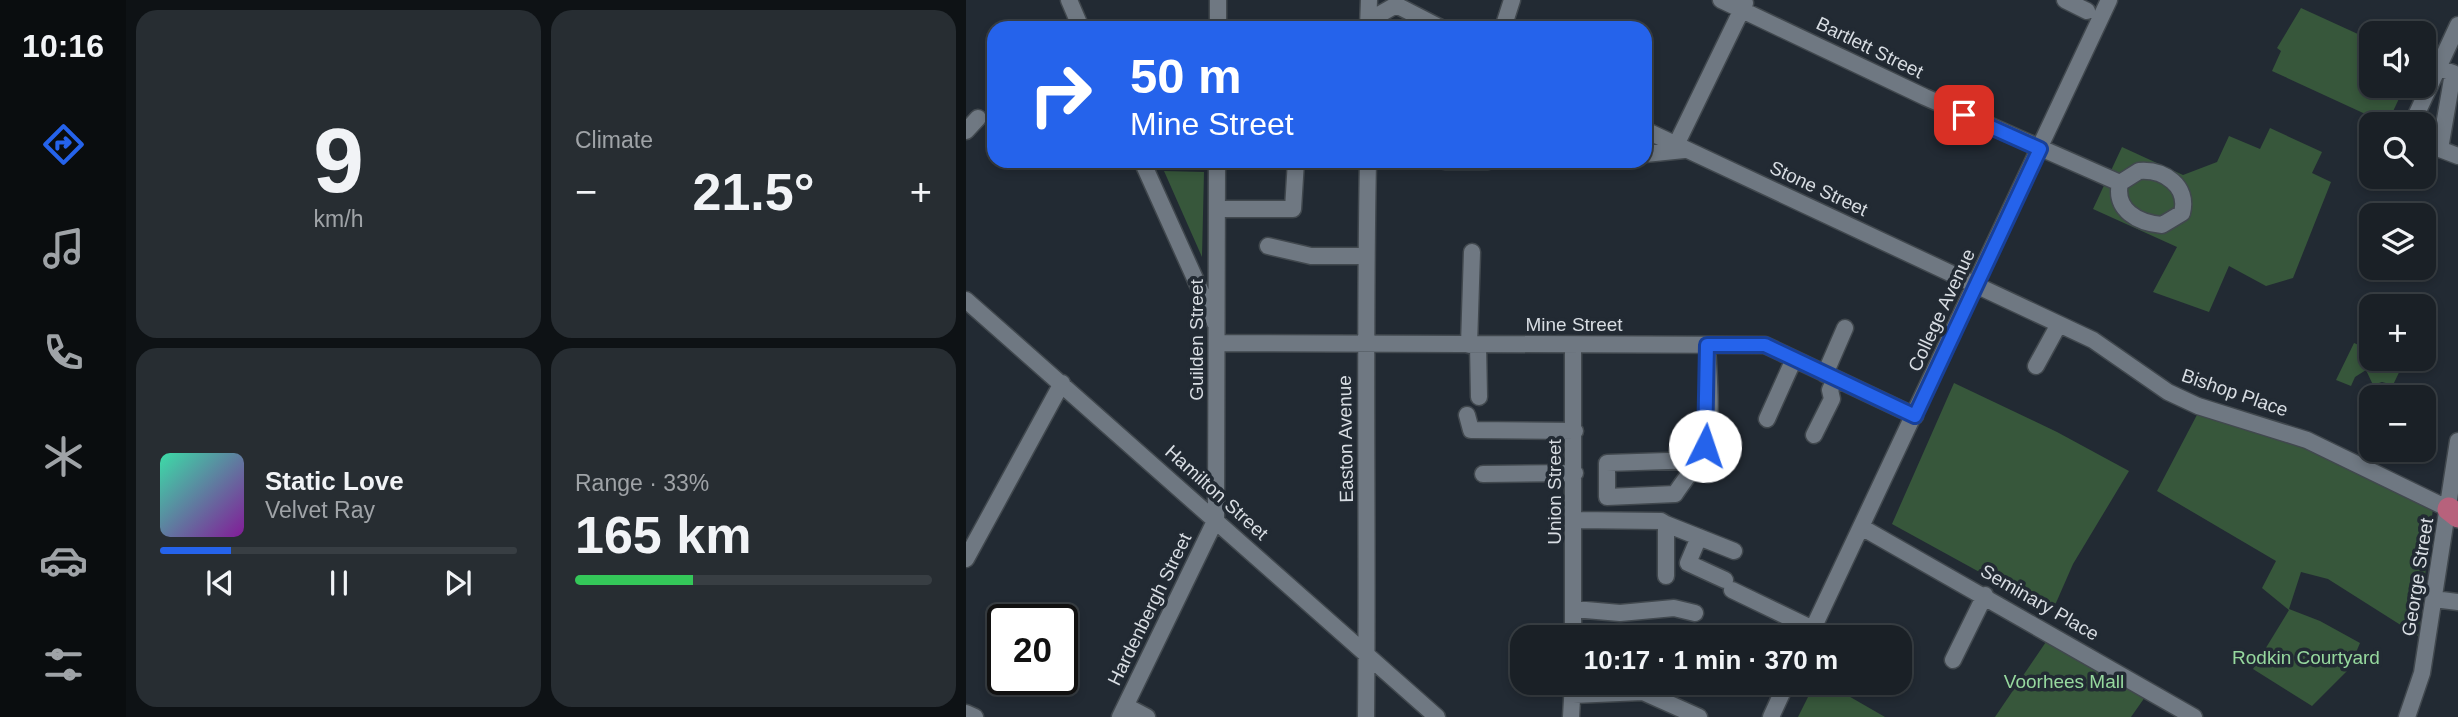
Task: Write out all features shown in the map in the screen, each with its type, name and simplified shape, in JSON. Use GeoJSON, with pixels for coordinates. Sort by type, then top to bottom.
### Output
{"type":"FeatureCollection","features":[{"type":"Feature","properties":{"kind":"street"},"geometry":{"type":"LineString","coordinates":[[1069,0],[1078,21]]}},
{"type":"Feature","properties":{"kind":"street"},"geometry":{"type":"LineString","coordinates":[[1218,0],[1218,21]]}},
{"type":"Feature","properties":{"kind":"street"},"geometry":{"type":"LineString","coordinates":[[1368,21],[1369,0]]}},
{"type":"Feature","properties":{"kind":"street"},"geometry":{"type":"LineString","coordinates":[[1505,21],[1512,0]]}},
{"type":"Feature","properties":{"kind":"street","name":"Bartlett Street"},"geometry":{"type":"LineString","coordinates":[[1721,0],[1744,5],[2040,149],[2120,183]]}},
{"type":"Feature","properties":{"kind":"street"},"geometry":{"type":"LineString","coordinates":[[2065,0],[2087,11]]}},
{"type":"Feature","properties":{"kind":"street","name":"College Avenue"},"geometry":{"type":"LineString","coordinates":[[1815,625],[1863,528],[2109,0]]}},
{"type":"Feature","properties":{"kind":"street"},"geometry":{"type":"LineString","coordinates":[[1372,21],[1397,3],[1429,21]]}},
{"type":"Feature","properties":{"kind":"street"},"geometry":{"type":"LineString","coordinates":[[1652,153],[1681,148],[1744,5]]}},
{"type":"Feature","properties":{"kind":"street"},"geometry":{"type":"LineString","coordinates":[[2440,149],[2453,73],[2436,67],[2458,25]]}},
{"type":"Feature","properties":{"kind":"street"},"geometry":{"type":"LineString","coordinates":[[966,131],[978,118]]}},
{"type":"Feature","properties":{"kind":"street","name":"Stone Street"},"geometry":{"type":"LineString","coordinates":[[1652,134],[1976,284]]}},
{"type":"Feature","properties":{"kind":"street"},"geometry":{"type":"LineString","coordinates":[[2436,148],[2458,156]]}},
{"type":"Feature","properties":{"kind":"street"},"geometry":{"type":"LineString","coordinates":[[1145,168],[1217,336]]}},
{"type":"Feature","properties":{"kind":"street","name":"Guilden Street"},"geometry":{"type":"LineString","coordinates":[[1216,519],[1217,168]]}},
{"type":"Feature","properties":{"kind":"street"},"geometry":{"type":"LineString","coordinates":[[1217,209],[1293,209],[1296,168]]}},
{"type":"Feature","properties":{"kind":"street","name":"Easton Avenue"},"geometry":{"type":"LineString","coordinates":[[1366,717],[1368,554],[1364,343],[1368,168]]}},
{"type":"Feature","properties":{"kind":"street"},"geometry":{"type":"LineString","coordinates":[[1268,246],[1311,256],[1366,256]]}},
{"type":"Feature","properties":{"kind":"street"},"geometry":{"type":"LineString","coordinates":[[1472,252],[1474,345],[1479,397]]}},
{"type":"Feature","properties":{"kind":"street","name":"Bishop Place"},"geometry":{"type":"LineString","coordinates":[[1976,284],[2093,341],[2168,392],[2198,406],[2307,440],[2454,506]]}},
{"type":"Feature","properties":{"kind":"street","name":"Hamilton Street"},"geometry":{"type":"LineString","coordinates":[[966,300],[1216,519],[1366,657],[1437,717]]}},
{"type":"Feature","properties":{"kind":"street"},"geometry":{"type":"LineString","coordinates":[[2036,366],[2059,324]]}},
{"type":"Feature","properties":{"kind":"street"},"geometry":{"type":"LineString","coordinates":[[1814,435],[1832,399],[1830,376],[1845,328]]}},
{"type":"Feature","properties":{"kind":"street","name":"Mine Street"},"geometry":{"type":"LineString","coordinates":[[1217,336],[1474,345],[1765,345],[1915,416]]}},
{"type":"Feature","properties":{"kind":"street"},"geometry":{"type":"LineString","coordinates":[[1698,460],[1607,463],[1608,496],[1675,494],[1698,460],[1705,446],[1708,417],[1707,345]]}},
{"type":"Feature","properties":{"kind":"street","name":"Union Street"},"geometry":{"type":"LineString","coordinates":[[1573,346],[1576,520],[1573,625]]}},
{"type":"Feature","properties":{"kind":"street"},"geometry":{"type":"LineString","coordinates":[[1767,419],[1794,359]]}},
{"type":"Feature","properties":{"kind":"street"},"geometry":{"type":"LineString","coordinates":[[966,559],[1062,383]]}},
{"type":"Feature","properties":{"kind":"street"},"geometry":{"type":"LineString","coordinates":[[1467,415],[1471,430],[1575,431]]}},
{"type":"Feature","properties":{"kind":"street","name":"George Street"},"geometry":{"type":"LineString","coordinates":[[2407,717],[2420,682],[2454,506],[2458,441]]}},
{"type":"Feature","properties":{"kind":"street"},"geometry":{"type":"LineString","coordinates":[[1483,474],[1575,473]]}},
{"type":"Feature","properties":{"kind":"street","name":"Hardenbergh Street"},"geometry":{"type":"LineString","coordinates":[[1123,712],[1216,519]]}},
{"type":"Feature","properties":{"kind":"street"},"geometry":{"type":"LineString","coordinates":[[1576,520],[1666,524],[1734,551]]}},
{"type":"Feature","properties":{"kind":"street"},"geometry":{"type":"LineString","coordinates":[[1666,524],[1666,576]]}},
{"type":"Feature","properties":{"kind":"street","name":"Seminary Place"},"geometry":{"type":"LineString","coordinates":[[1863,528],[1985,595],[2194,717]]}},
{"type":"Feature","properties":{"kind":"street"},"geometry":{"type":"LineString","coordinates":[[1699,537],[1688,563],[1797,625]]}},
{"type":"Feature","properties":{"kind":"street"},"geometry":{"type":"LineString","coordinates":[[1953,660],[1985,595]]}},
{"type":"Feature","properties":{"kind":"street"},"geometry":{"type":"LineString","coordinates":[[2434,599],[2458,602]]}},
{"type":"Feature","properties":{"kind":"street"},"geometry":{"type":"LineString","coordinates":[[1574,609],[1620,613],[1674,608],[1695,613]]}},
{"type":"Feature","properties":{"kind":"street"},"geometry":{"type":"LineString","coordinates":[[1571,717],[1573,695]]}},
{"type":"Feature","properties":{"kind":"street"},"geometry":{"type":"LineString","coordinates":[[1650,695],[1699,717]]}},
{"type":"Feature","properties":{"kind":"street"},"geometry":{"type":"LineString","coordinates":[[1771,717],[1781,695]]}},
{"type":"Feature","properties":{"kind":"street"},"geometry":{"type":"LineString","coordinates":[[1123,712],[1147,717]]}},
{"type":"Feature","properties":{"kind":"street"},"geometry":{"type":"LineString","coordinates":[[966,713],[975,717]]}},
{"type":"Feature","properties":{"kind":"green space"},"geometry":{"type":"Polygon","coordinates":[[[2301,8],[2359,35],[2359,98],[2399,98],[2393,112],[2361,112],[2272,71],[2281,51],[2277,48],[2301,8]]]}},
{"type":"Feature","properties":{"kind":"green space"},"geometry":{"type":"Polygon","coordinates":[[[2270,128],[2322,152],[2312,173],[2331,182],[2293,278],[2266,286],[2229,266],[2209,312],[2153,292],[2177,247],[2093,209],[2122,147],[2183,175],[2217,162],[2229,136],[2260,149],[2270,128]]]}},
{"type":"Feature","properties":{"kind":"green space"},"geometry":{"type":"Polygon","coordinates":[[[1164,171],[1204,172],[1202,257],[1164,171]]]}},
{"type":"Feature","properties":{"kind":"green space"},"geometry":{"type":"Polygon","coordinates":[[[2354,343],[2359,345],[2359,371],[2364,371],[2355,377],[2351,386],[2336,380],[2354,343]]]}},
{"type":"Feature","properties":{"kind":"green space"},"geometry":{"type":"Polygon","coordinates":[[[2366,371],[2400,371],[2393,385],[2382,382],[2373,385],[2366,371]]]}},
{"type":"Feature","properties":{"kind":"green space"},"geometry":{"type":"Polygon","coordinates":[[[1954,383],[2057,432],[2129,471],[2073,564],[2052,612],[1892,524],[1954,383]]]}},
{"type":"Feature","properties":{"kind":"green space","name":"Rodkin Courtyard"},"geometry":{"type":"Polygon","coordinates":[[[2199,411],[2290,441],[2433,508],[2418,636],[2328,579],[2301,572],[2289,609],[2320,621],[2360,643],[2349,669],[2312,706],[2253,669],[2289,610],[2262,588],[2276,561],[2157,491],[2199,411]]]}},
{"type":"Feature","properties":{"kind":"green space","name":"Voorhees Mall"},"geometry":{"type":"Polygon","coordinates":[[[2052,633],[2150,690],[2131,717],[1995,717],[2052,633]]]}},
{"type":"Feature","properties":{"kind":"green space"},"geometry":{"type":"Polygon","coordinates":[[[1809,695],[1847,695],[1885,717],[1798,717],[1809,695]]]}},
{"type":"Feature","properties":{"kind":"route"},"geometry":{"type":"LineString","coordinates":[[1705,446],[1708,417],[1707,345],[1765,345],[1915,416],[2040,149],[1964,115]]}}]}
